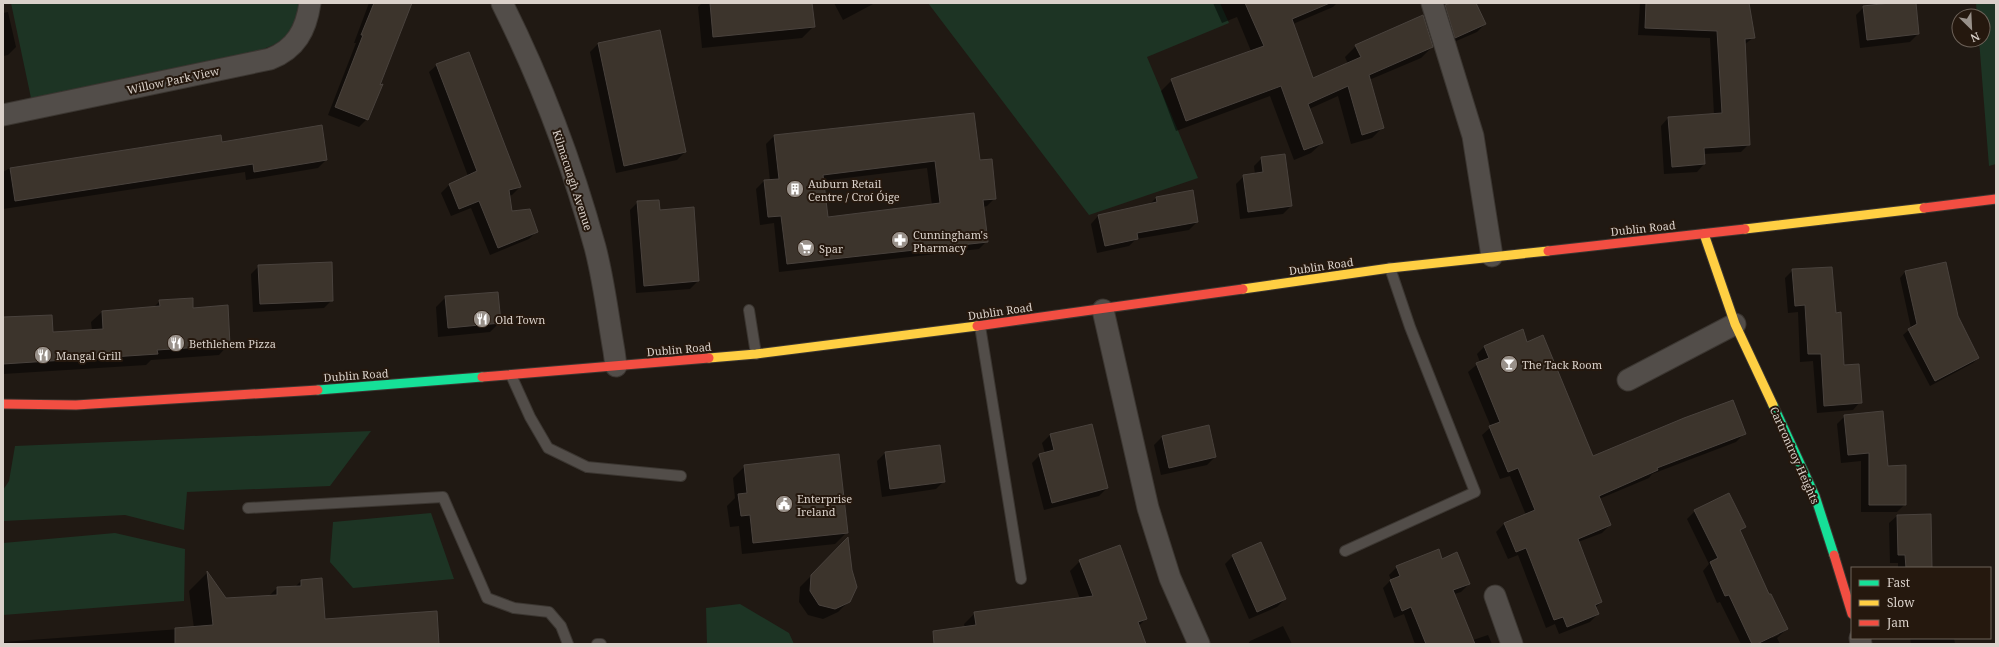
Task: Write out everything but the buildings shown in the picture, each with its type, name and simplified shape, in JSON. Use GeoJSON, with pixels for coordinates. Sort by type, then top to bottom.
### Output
{"type":"FeatureCollection","features":[{"type":"Feature","properties":{"kind":"main road","name":"Dublin Road"},"geometry":{"type":"LineString","coordinates":[[3,404],[76,405],[204,398],[511,375],[756,354],[1103,310],[1390,268],[1704,234],[1996,199]]}},
{"type":"Feature","properties":{"kind":"main road","name":"Cartrontroy Heights"},"geometry":{"type":"LineString","coordinates":[[1704,234],[1735,324],[1815,496],[1851,611]]}},
{"type":"Feature","properties":{"kind":"street","name":"Willow Park View"},"geometry":{"type":"LineString","coordinates":[[3,114],[270,59],[286,51],[300,38],[305,27],[310,3]]}},
{"type":"Feature","properties":{"kind":"street","name":"Kilmacuagh Avenue"},"geometry":{"type":"LineString","coordinates":[[502,3],[519,37],[551,111],[594,246],[616,366]]}},
{"type":"Feature","properties":{"kind":"street"},"geometry":{"type":"LineString","coordinates":[[1432,3],[1473,136],[1492,256]]}},
{"type":"Feature","properties":{"kind":"street"},"geometry":{"type":"LineString","coordinates":[[1103,310],[1148,508],[1170,578],[1199,644]]}},
{"type":"Feature","properties":{"kind":"street"},"geometry":{"type":"LineString","coordinates":[[1628,380],[1735,324]]}},
{"type":"Feature","properties":{"kind":"street"},"geometry":{"type":"LineString","coordinates":[[1495,596],[1512,644]]}},
{"type":"Feature","properties":{"kind":"lane"},"geometry":{"type":"LineString","coordinates":[[1345,551],[1475,492],[1410,327],[1390,268]]}},
{"type":"Feature","properties":{"kind":"lane"},"geometry":{"type":"LineString","coordinates":[[749,310],[756,354]]}},
{"type":"Feature","properties":{"kind":"lane"},"geometry":{"type":"LineString","coordinates":[[980,326],[1021,579]]}},
{"type":"Feature","properties":{"kind":"lane"},"geometry":{"type":"LineString","coordinates":[[511,375],[530,417],[548,448],[587,467],[682,476]]}},
{"type":"Feature","properties":{"kind":"lane"},"geometry":{"type":"LineString","coordinates":[[248,508],[443,497],[487,598],[514,608],[549,612],[561,626],[568,644]]}},
{"type":"Feature","properties":{"kind":"green space"},"geometry":{"type":"Polygon","coordinates":[[[11,3],[300,3],[293,27],[284,38],[272,46],[245,55],[31,98],[11,3]]]}},
{"type":"Feature","properties":{"kind":"green space"},"geometry":{"type":"Polygon","coordinates":[[[928,3],[1220,3],[1229,23],[1147,57],[1198,178],[1089,215],[928,3]]]}},
{"type":"Feature","properties":{"kind":"green space"},"geometry":{"type":"Polygon","coordinates":[[[1976,3],[1996,3],[1996,164],[1989,166],[1980,48],[1991,48],[1991,8],[1976,8],[1976,3]]]}},
{"type":"Feature","properties":{"kind":"green space"},"geometry":{"type":"Polygon","coordinates":[[[371,431],[330,486],[187,492],[184,530],[125,515],[3,521],[3,490],[9,481],[15,446],[371,431]]]}},
{"type":"Feature","properties":{"kind":"green space"},"geometry":{"type":"Polygon","coordinates":[[[431,513],[454,579],[353,588],[330,562],[333,522],[431,513]]]}},
{"type":"Feature","properties":{"kind":"green space"},"geometry":{"type":"Polygon","coordinates":[[[115,533],[185,549],[184,601],[3,615],[3,543],[115,533]]]}},
{"type":"Feature","properties":{"kind":"green space"},"geometry":{"type":"Polygon","coordinates":[[[740,604],[789,633],[794,644],[707,644],[706,608],[740,604]]]}},
{"type":"Feature","properties":{"kind":"traffic: fast"},"geometry":{"type":"LineString","coordinates":[[318,390],[482,377]]}},
{"type":"Feature","properties":{"kind":"traffic: fast"},"geometry":{"type":"LineString","coordinates":[[1773,405],[1815,496],[1834,555]]}},
{"type":"Feature","properties":{"kind":"traffic: slow"},"geometry":{"type":"LineString","coordinates":[[1745,229],[1924,208]]}},
{"type":"Feature","properties":{"kind":"traffic: slow"},"geometry":{"type":"LineString","coordinates":[[1704,234],[1735,324],[1773,405]]}},
{"type":"Feature","properties":{"kind":"traffic: slow"},"geometry":{"type":"LineString","coordinates":[[1243,289],[1390,268],[1548,251]]}},
{"type":"Feature","properties":{"kind":"traffic: slow"},"geometry":{"type":"LineString","coordinates":[[709,358],[756,354],[977,326]]}},
{"type":"Feature","properties":{"kind":"traffic: jam"},"geometry":{"type":"LineString","coordinates":[[1924,208],[1996,199]]}},
{"type":"Feature","properties":{"kind":"traffic: jam"},"geometry":{"type":"LineString","coordinates":[[1548,251],[1745,229]]}},
{"type":"Feature","properties":{"kind":"traffic: jam"},"geometry":{"type":"LineString","coordinates":[[977,326],[1243,289]]}},
{"type":"Feature","properties":{"kind":"traffic: jam"},"geometry":{"type":"LineString","coordinates":[[482,377],[709,358]]}},
{"type":"Feature","properties":{"kind":"traffic: jam"},"geometry":{"type":"LineString","coordinates":[[3,404],[76,405],[318,390]]}},
{"type":"Feature","properties":{"kind":"traffic: jam"},"geometry":{"type":"LineString","coordinates":[[1834,555],[1851,611]]}},
{"type":"Feature","properties":{"kind":"place","name":"Auburn Retail Centre / Croí Óige"},"geometry":{"type":"Point","coordinates":[795,189]}},
{"type":"Feature","properties":{"kind":"place","name":"Cunningham's Pharmacy"},"geometry":{"type":"Point","coordinates":[900,240]}},
{"type":"Feature","properties":{"kind":"place","name":"Spar"},"geometry":{"type":"Point","coordinates":[806,248]}},
{"type":"Feature","properties":{"kind":"place","name":"Old Town"},"geometry":{"type":"Point","coordinates":[482,319]}},
{"type":"Feature","properties":{"kind":"place","name":"Bethlehem Pizza"},"geometry":{"type":"Point","coordinates":[176,343]}},
{"type":"Feature","properties":{"kind":"place","name":"Mangal Grill"},"geometry":{"type":"Point","coordinates":[43,355]}},
{"type":"Feature","properties":{"kind":"place","name":"The Tack Room"},"geometry":{"type":"Point","coordinates":[1509,364]}},
{"type":"Feature","properties":{"kind":"place","name":"Enterprise Ireland"},"geometry":{"type":"Point","coordinates":[784,504]}}]}
